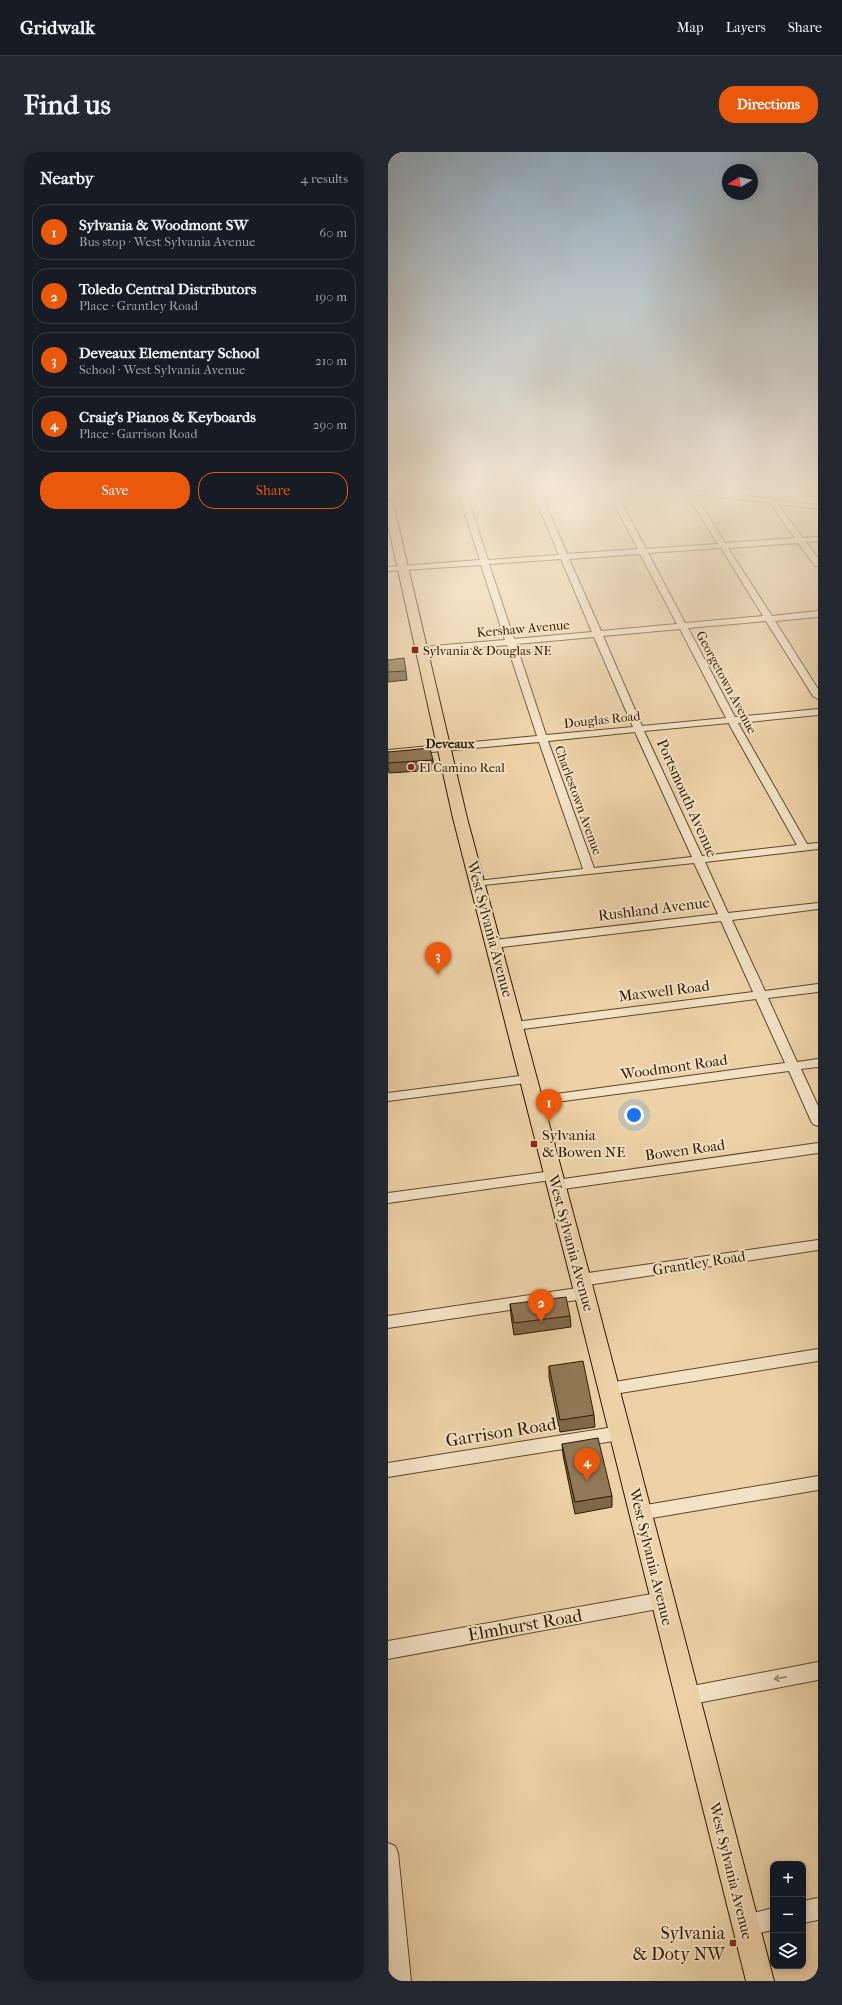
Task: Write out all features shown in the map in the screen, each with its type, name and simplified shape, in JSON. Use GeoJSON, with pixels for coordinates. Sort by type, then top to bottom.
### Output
{"type":"FeatureCollection","features":[{"type":"Feature","properties":{"kind":"main road","name":"West Sylvania Avenue"},"geometry":{"type":"LineString","coordinates":[[403,572],[460,818],[555,1180],[760,1981]]}},
{"type":"Feature","properties":{"kind":"street","name":"Charlestown Avenue"},"geometry":{"type":"LineString","coordinates":[[487,572],[542,738],[590,872]]}},
{"type":"Feature","properties":{"kind":"street","name":"Portsmouth Avenue"},"geometry":{"type":"LineString","coordinates":[[571,572],[697,860],[818,1121]]}},
{"type":"Feature","properties":{"kind":"street","name":"Georgetown Avenue"},"geometry":{"type":"LineString","coordinates":[[654,572],[732,720],[804,848]]}},
{"type":"Feature","properties":{"kind":"street"},"geometry":{"type":"LineString","coordinates":[[740,572],[818,696]]}},
{"type":"Feature","properties":{"kind":"street","name":"Kershaw Avenue"},"geometry":{"type":"LineString","coordinates":[[421,650],[818,614]]}},
{"type":"Feature","properties":{"kind":"street","name":"Douglas Road"},"geometry":{"type":"LineString","coordinates":[[388,753],[818,712]]}},
{"type":"Feature","properties":{"kind":"street"},"geometry":{"type":"LineString","coordinates":[[478,884],[818,846]]}},
{"type":"Feature","properties":{"kind":"street","name":"Rushland Avenue"},"geometry":{"type":"LineString","coordinates":[[494,944],[818,906]]}},
{"type":"Feature","properties":{"kind":"street","name":"Maxwell Road"},"geometry":{"type":"LineString","coordinates":[[515,1026],[818,988]]}},
{"type":"Feature","properties":{"kind":"street","name":"Woodmont Road"},"geometry":{"type":"LineString","coordinates":[[534,1101],[818,1063]]}},
{"type":"Feature","properties":{"kind":"street"},"geometry":{"type":"LineString","coordinates":[[388,1097],[528,1079]]}},
{"type":"Feature","properties":{"kind":"street","name":"Bowen Road"},"geometry":{"type":"LineString","coordinates":[[388,1198],[555,1180],[818,1148]]}},
{"type":"Feature","properties":{"kind":"street","name":"Grantley Road"},"geometry":{"type":"LineString","coordinates":[[388,1322],[818,1245]]}},
{"type":"Feature","properties":{"kind":"street"},"geometry":{"type":"LineString","coordinates":[[608,1389],[818,1355]]}},
{"type":"Feature","properties":{"kind":"street","name":"Garrison Road"},"geometry":{"type":"LineString","coordinates":[[388,1470],[620,1433]]}},
{"type":"Feature","properties":{"kind":"street"},"geometry":{"type":"LineString","coordinates":[[640,1513],[818,1483]]}},
{"type":"Feature","properties":{"kind":"street","name":"Elmhurst Road"},"geometry":{"type":"LineString","coordinates":[[388,1650],[663,1600]]}},
{"type":"Feature","properties":{"kind":"street"},"geometry":{"type":"LineString","coordinates":[[687,1696],[818,1671]]}},
{"type":"Feature","properties":{"kind":"street"},"geometry":{"type":"LineString","coordinates":[[388,1863],[400,1981]]}},
{"type":"Feature","properties":{"kind":"street"},"geometry":{"type":"LineString","coordinates":[[806,1911],[818,1909]]}},
{"type":"Feature","properties":{"kind":"street"},"geometry":{"type":"LineString","coordinates":[[745,1925],[770,1920]]}},
{"type":"Feature","properties":{"kind":"building"},"geometry":{"type":"Polygon","coordinates":[[[404,658],[406,671],[388,672],[388,660],[404,658]]]}},
{"type":"Feature","properties":{"kind":"building"},"geometry":{"type":"Polygon","coordinates":[[[430,748],[433,760],[388,763],[388,752],[430,748]]]}},
{"type":"Feature","properties":{"kind":"building"},"geometry":{"type":"Polygon","coordinates":[[[566,1297],[570,1316],[514,1323],[510,1304],[566,1297]]]}},
{"type":"Feature","properties":{"kind":"building"},"geometry":{"type":"Polygon","coordinates":[[[583,1361],[594,1415],[560,1420],[549,1366],[583,1361]]]}},
{"type":"Feature","properties":{"kind":"building"},"geometry":{"type":"Polygon","coordinates":[[[598,1438],[612,1496],[575,1502],[562,1444],[598,1438]]]}},
{"type":"Feature","properties":{"kind":"place","name":"Sylvania & Douglas NE"},"geometry":{"type":"Point","coordinates":[415,650]}},
{"type":"Feature","properties":{"kind":"place","name":"El Camino Real"},"geometry":{"type":"Point","coordinates":[411,767]}},
{"type":"Feature","properties":{"kind":"place","name":"Deveaux Elementary School"},"geometry":{"type":"Point","coordinates":[438,975]}},
{"type":"Feature","properties":{"kind":"place","name":"Sylvania & Woodmont SW"},"geometry":{"type":"Point","coordinates":[549,1122]}},
{"type":"Feature","properties":{"kind":"place","name":"Sylvania & Bowen NE"},"geometry":{"type":"Point","coordinates":[534,1144]}},
{"type":"Feature","properties":{"kind":"place","name":"Toledo Central Distributors"},"geometry":{"type":"Point","coordinates":[541,1322]}},
{"type":"Feature","properties":{"kind":"place","name":"Craig's Pianos & Keyboards"},"geometry":{"type":"Point","coordinates":[587,1481]}},
{"type":"Feature","properties":{"kind":"place","name":"Sylvania & Doty NW"},"geometry":{"type":"Point","coordinates":[733,1943]}},
{"type":"Feature","properties":{"kind":"district","name":"Deveaux"},"geometry":{"type":"Point","coordinates":[450,743]}}]}
